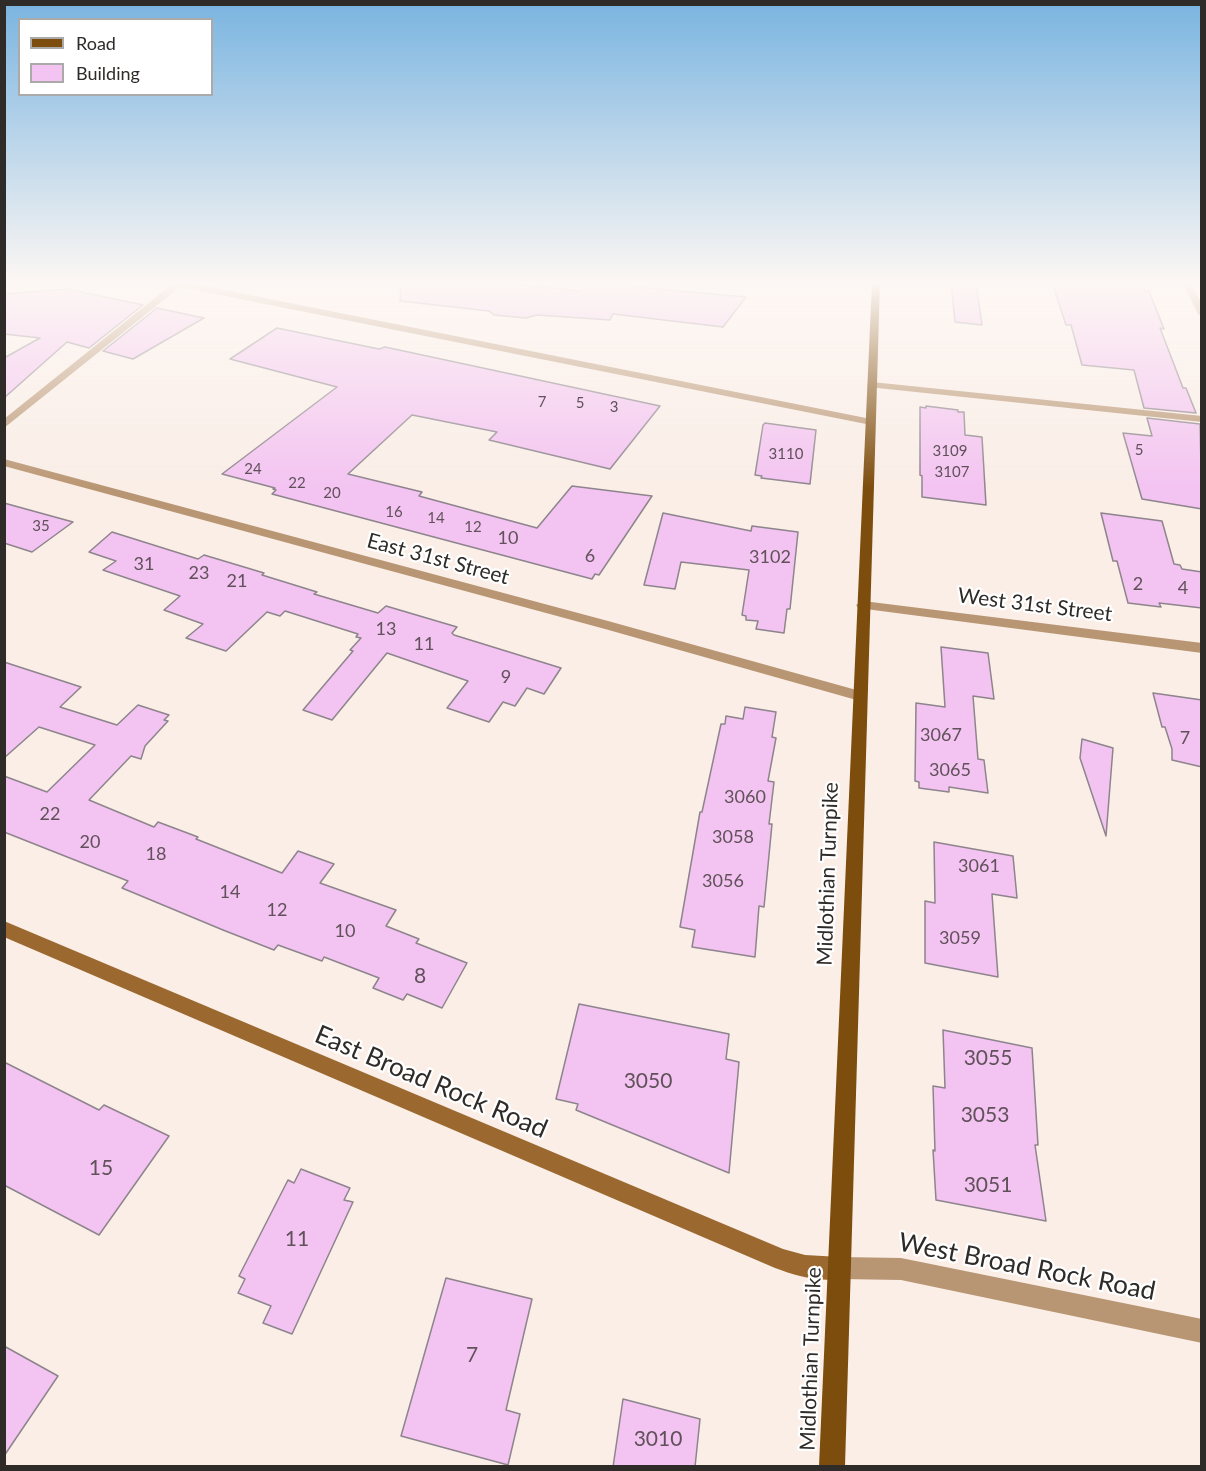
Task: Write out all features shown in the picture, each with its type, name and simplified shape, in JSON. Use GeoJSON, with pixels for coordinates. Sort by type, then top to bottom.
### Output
{"type":"FeatureCollection","features":[{"type":"Feature","properties":{"kind":"main road","name":"Midlothian Turnpike"},"geometry":{"type":"LineString","coordinates":[[832,1467],[873,351]]}},
{"type":"Feature","properties":{"kind":"main road","name":"East Broad Rock Road"},"geometry":{"type":"LineString","coordinates":[[4,929],[783,1260],[805,1266],[840,1268]]}},
{"type":"Feature","properties":{"kind":"street"},"geometry":{"type":"LineString","coordinates":[[4,426],[97,351]]}},
{"type":"Feature","properties":{"kind":"street"},"geometry":{"type":"LineString","coordinates":[[514,351],[871,422]]}},
{"type":"Feature","properties":{"kind":"street"},"geometry":{"type":"LineString","coordinates":[[872,385],[1202,419]]}},
{"type":"Feature","properties":{"kind":"street","name":"East 31st Street"},"geometry":{"type":"LineString","coordinates":[[4,462],[608,625],[860,696]]}},
{"type":"Feature","properties":{"kind":"street","name":"West 31st Street"},"geometry":{"type":"LineString","coordinates":[[863,605],[1202,648]]}},
{"type":"Feature","properties":{"kind":"street","name":"West Broad Rock Road"},"geometry":{"type":"LineString","coordinates":[[840,1268],[901,1269],[1202,1331]]}},
{"type":"Feature","properties":{"kind":"building"},"geometry":{"type":"Polygon","coordinates":[[[17,351],[57,351],[4,398],[4,358],[17,351]]]}},
{"type":"Feature","properties":{"kind":"building"},"geometry":{"type":"Polygon","coordinates":[[[103,351],[147,351],[133,359],[103,351]]]}},
{"type":"Feature","properties":{"kind":"building"},"geometry":{"type":"Polygon","coordinates":[[[243,351],[402,351],[660,406],[610,469],[489,440],[497,432],[412,415],[348,474],[422,492],[419,496],[537,528],[572,486],[652,496],[599,575],[595,574],[592,579],[272,494],[275,488],[222,474],[337,387],[230,359],[243,351]]]}},
{"type":"Feature","properties":{"kind":"building"},"geometry":{"type":"Polygon","coordinates":[[[1078,351],[1169,351],[1183,388],[1186,388],[1196,413],[1144,408],[1134,370],[1082,365],[1078,351]]]}},
{"type":"Feature","properties":{"kind":"building"},"geometry":{"type":"Polygon","coordinates":[[[926,406],[964,412],[965,435],[982,437],[986,505],[922,497],[920,407],[926,408],[926,406]]]}},
{"type":"Feature","properties":{"kind":"building"},"geometry":{"type":"Polygon","coordinates":[[[1147,418],[1200,424],[1202,509],[1142,499],[1123,433],[1152,436],[1147,418]]]}},
{"type":"Feature","properties":{"kind":"building"},"geometry":{"type":"Polygon","coordinates":[[[765,423],[816,430],[810,484],[761,478],[762,476],[755,475],[765,423]]]}},
{"type":"Feature","properties":{"kind":"building"},"geometry":{"type":"Polygon","coordinates":[[[4,503],[73,522],[32,552],[4,543],[4,503]]]}},
{"type":"Feature","properties":{"kind":"building"},"geometry":{"type":"Polygon","coordinates":[[[663,513],[751,531],[752,526],[798,532],[790,609],[787,609],[784,633],[756,629],[758,621],[746,620],[746,616],[742,615],[749,570],[681,562],[675,589],[644,585],[663,513]]]}},
{"type":"Feature","properties":{"kind":"building"},"geometry":{"type":"Polygon","coordinates":[[[1101,513],[1162,521],[1174,564],[1180,565],[1182,569],[1202,572],[1202,608],[1159,603],[1161,607],[1128,603],[1117,561],[1113,561],[1101,513]]]}},
{"type":"Feature","properties":{"kind":"building"},"geometry":{"type":"Polygon","coordinates":[[[112,532],[198,559],[204,555],[264,573],[262,575],[317,592],[314,594],[378,613],[386,606],[457,627],[452,633],[454,635],[561,668],[544,694],[527,688],[515,706],[503,702],[489,722],[447,708],[468,681],[387,653],[332,720],[303,710],[353,651],[350,650],[361,638],[356,637],[358,634],[285,611],[280,616],[267,612],[226,651],[186,638],[203,624],[164,610],[180,596],[103,570],[116,561],[89,552],[112,532]]]}},
{"type":"Feature","properties":{"kind":"building"},"geometry":{"type":"Polygon","coordinates":[[[941,647],[988,653],[994,699],[973,696],[978,759],[984,760],[988,793],[949,787],[949,792],[919,788],[919,782],[915,781],[916,703],[945,707],[941,647]]]}},
{"type":"Feature","properties":{"kind":"building"},"geometry":{"type":"Polygon","coordinates":[[[4,662],[81,687],[60,707],[117,725],[138,705],[169,715],[164,720],[168,721],[145,746],[141,759],[131,756],[89,800],[154,827],[158,822],[198,837],[196,839],[282,873],[298,851],[334,864],[320,883],[396,910],[386,926],[419,939],[416,943],[467,963],[442,1008],[407,994],[403,1000],[373,988],[379,978],[324,957],[322,961],[278,945],[274,950],[223,930],[122,888],[128,881],[4,832],[4,776],[47,792],[95,745],[39,727],[4,758],[4,662]]]}},
{"type":"Feature","properties":{"kind":"building"},"geometry":{"type":"Polygon","coordinates":[[[1153,693],[1202,700],[1202,767],[1172,760],[1172,749],[1165,727],[1162,727],[1153,693]]]}},
{"type":"Feature","properties":{"kind":"building"},"geometry":{"type":"Polygon","coordinates":[[[745,707],[776,712],[772,737],[776,738],[768,781],[774,782],[769,824],[772,824],[764,907],[759,906],[755,957],[692,947],[695,930],[680,927],[700,812],[702,812],[721,724],[725,724],[726,716],[743,719],[745,707]]]}},
{"type":"Feature","properties":{"kind":"building"},"geometry":{"type":"Polygon","coordinates":[[[1082,739],[1113,748],[1106,836],[1080,758],[1082,739]]]}},
{"type":"Feature","properties":{"kind":"building"},"geometry":{"type":"Polygon","coordinates":[[[934,842],[1013,856],[1017,898],[992,894],[998,977],[925,963],[925,901],[935,903],[934,842]]]}},
{"type":"Feature","properties":{"kind":"building"},"geometry":{"type":"Polygon","coordinates":[[[579,1004],[729,1034],[726,1059],[739,1062],[729,1173],[576,1110],[578,1104],[556,1099],[579,1004]]]}},
{"type":"Feature","properties":{"kind":"building"},"geometry":{"type":"Polygon","coordinates":[[[943,1030],[1032,1048],[1038,1145],[1035,1145],[1046,1221],[936,1200],[933,1086],[945,1088],[943,1030]]]}},
{"type":"Feature","properties":{"kind":"building"},"geometry":{"type":"Polygon","coordinates":[[[4,1062],[99,1110],[104,1105],[169,1136],[99,1235],[4,1185],[4,1062]]]}},
{"type":"Feature","properties":{"kind":"building"},"geometry":{"type":"Polygon","coordinates":[[[301,1169],[350,1188],[344,1200],[353,1202],[292,1334],[263,1323],[271,1306],[238,1293],[245,1279],[239,1276],[288,1180],[294,1183],[301,1169]]]}},
{"type":"Feature","properties":{"kind":"building"},"geometry":{"type":"Polygon","coordinates":[[[446,1278],[532,1299],[506,1410],[520,1414],[508,1465],[401,1436],[446,1278]]]}},
{"type":"Feature","properties":{"kind":"building"},"geometry":{"type":"Polygon","coordinates":[[[4,1346],[58,1376],[4,1456],[4,1346]]]}},
{"type":"Feature","properties":{"kind":"building"},"geometry":{"type":"Polygon","coordinates":[[[623,1399],[700,1419],[695,1467],[613,1467],[623,1399]]]}}]}
